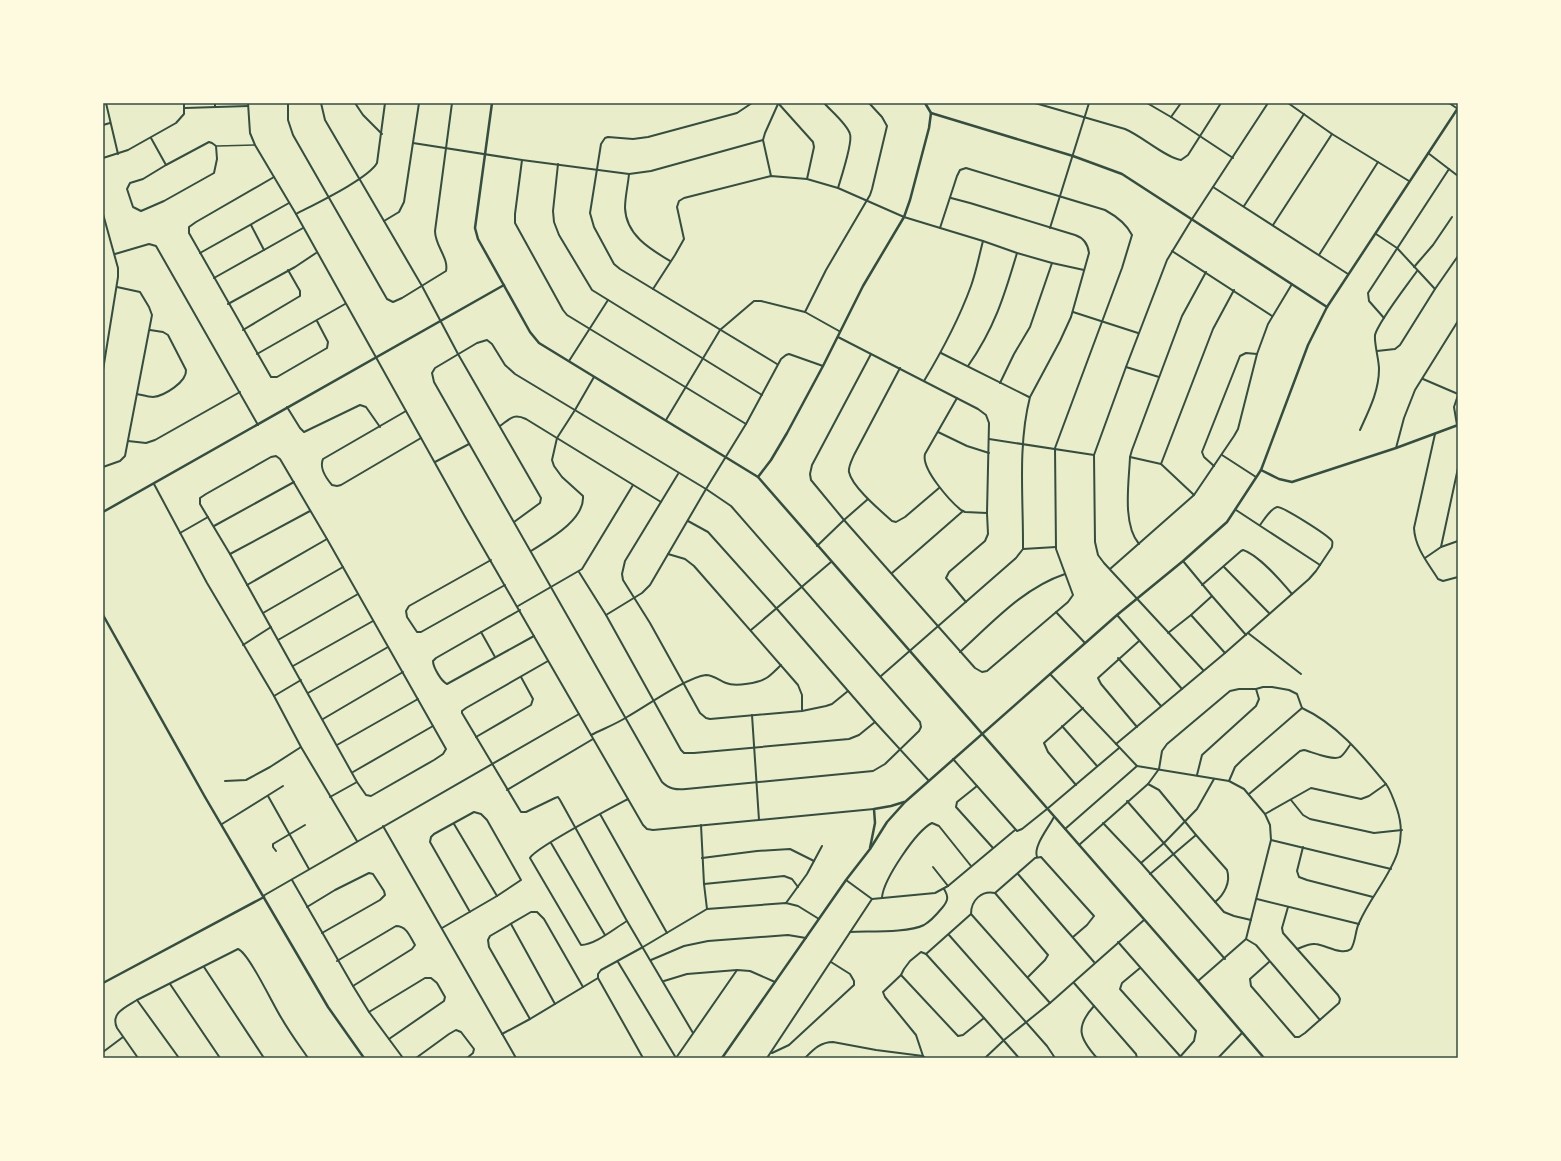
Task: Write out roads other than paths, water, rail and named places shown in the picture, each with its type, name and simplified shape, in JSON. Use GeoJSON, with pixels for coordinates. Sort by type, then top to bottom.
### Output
{"type":"FeatureCollection","features":[{"type":"Feature","properties":{"kind":"street"},"geometry":{"type":"LineString","coordinates":[[106,103],[118,154]]}},
{"type":"Feature","properties":{"kind":"street"},"geometry":{"type":"LineString","coordinates":[[103,158],[118,154],[151,138],[179,120],[184,114],[184,103]]}},
{"type":"Feature","properties":{"kind":"street"},"geometry":{"type":"LineString","coordinates":[[288,103],[288,120],[291,130],[387,299],[390,301],[396,301],[444,273],[447,267],[445,258],[436,242],[435,231],[452,103]]}},
{"type":"Feature","properties":{"kind":"street"},"geometry":{"type":"LineString","coordinates":[[321,103],[325,120],[422,286],[458,354],[541,499],[540,503],[514,522]]}},
{"type":"Feature","properties":{"kind":"street"},"geometry":{"type":"LineString","coordinates":[[355,103],[363,115],[382,134]]}},
{"type":"Feature","properties":{"kind":"street"},"geometry":{"type":"LineString","coordinates":[[296,214],[359,179],[373,169],[377,163],[385,103]]}},
{"type":"Feature","properties":{"kind":"street"},"geometry":{"type":"LineString","coordinates":[[384,222],[396,215],[402,207],[418,103]]}},
{"type":"Feature","properties":{"kind":"street"},"geometry":{"type":"LineString","coordinates":[[492,103],[475,228],[478,239],[533,336],[543,346],[568,362],[758,477],[1078,845],[1198,980],[1264,1058]]}},
{"type":"Feature","properties":{"kind":"street"},"geometry":{"type":"LineString","coordinates":[[752,103],[737,113],[648,137],[633,139],[611,137],[605,138],[601,144],[590,213],[594,228],[617,267],[777,364]]}},
{"type":"Feature","properties":{"kind":"street"},"geometry":{"type":"LineString","coordinates":[[771,176],[763,140],[764,133],[778,103],[813,142],[814,147],[808,179]]}},
{"type":"Feature","properties":{"kind":"street"},"geometry":{"type":"LineString","coordinates":[[824,103],[846,127],[850,134],[850,144],[838,188]]}},
{"type":"Feature","properties":{"kind":"street"},"geometry":{"type":"LineString","coordinates":[[805,312],[826,270],[872,189],[887,126],[882,117],[869,103]]}},
{"type":"Feature","properties":{"kind":"street"},"geometry":{"type":"LineString","coordinates":[[758,477],[781,444],[823,366],[839,331],[863,286],[904,218],[929,128],[931,113],[925,103]]}},
{"type":"Feature","properties":{"kind":"street"},"geometry":{"type":"LineString","coordinates":[[1035,103],[1134,132],[1177,159],[1184,159],[1221,103]]}},
{"type":"Feature","properties":{"kind":"street"},"geometry":{"type":"LineString","coordinates":[[1050,228],[1089,103]]}},
{"type":"Feature","properties":{"kind":"street"},"geometry":{"type":"LineString","coordinates":[[1147,103],[1233,158]]}},
{"type":"Feature","properties":{"kind":"street"},"geometry":{"type":"LineString","coordinates":[[1171,117],[1181,103]]}},
{"type":"Feature","properties":{"kind":"street"},"geometry":{"type":"LineString","coordinates":[[1203,670],[1136,599],[1098,555],[1095,542],[1094,455],[1139,333],[1172,251],[1268,103]]}},
{"type":"Feature","properties":{"kind":"street"},"geometry":{"type":"LineString","coordinates":[[1288,103],[1332,134],[1410,182]]}},
{"type":"Feature","properties":{"kind":"street"},"geometry":{"type":"LineString","coordinates":[[722,1058],[846,880],[870,849],[887,822],[905,802],[1117,615],[1183,561],[1227,522],[1261,470],[1308,345],[1327,307],[1458,108],[1449,103]]}},
{"type":"Feature","properties":{"kind":"street"},"geometry":{"type":"LineString","coordinates":[[184,108],[248,105],[250,133],[255,145],[296,214],[316,253],[548,661],[647,829],[653,830],[874,809],[905,802]]}},
{"type":"Feature","properties":{"kind":"street"},"geometry":{"type":"LineString","coordinates":[[931,113],[1073,156],[1122,174],[1327,307]]}},
{"type":"Feature","properties":{"kind":"street"},"geometry":{"type":"LineString","coordinates":[[1244,206],[1304,114]]}},
{"type":"Feature","properties":{"kind":"street"},"geometry":{"type":"LineString","coordinates":[[103,125],[110,123]]}},
{"type":"Feature","properties":{"kind":"street"},"geometry":{"type":"LineString","coordinates":[[1273,225],[1332,134]]}},
{"type":"Feature","properties":{"kind":"street"},"geometry":{"type":"LineString","coordinates":[[151,138],[166,165]]}},
{"type":"Feature","properties":{"kind":"street"},"geometry":{"type":"LineString","coordinates":[[413,143],[484,155],[629,174],[651,171],[763,140]]}},
{"type":"Feature","properties":{"kind":"street"},"geometry":{"type":"LineString","coordinates":[[216,146],[216,168],[211,175],[155,206],[141,210],[135,209],[127,189],[130,183],[143,179],[204,144],[212,143],[216,146],[255,145]]}},
{"type":"Feature","properties":{"kind":"street"},"geometry":{"type":"LineString","coordinates":[[1428,153],[1458,176]]}},
{"type":"Feature","properties":{"kind":"street"},"geometry":{"type":"LineString","coordinates":[[522,160],[515,214],[516,225],[565,313],[687,386],[746,424]]}},
{"type":"Feature","properties":{"kind":"street"},"geometry":{"type":"LineString","coordinates":[[1319,255],[1378,162]]}},
{"type":"Feature","properties":{"kind":"street"},"geometry":{"type":"LineString","coordinates":[[558,164],[553,211],[555,226],[590,288],[762,395]]}},
{"type":"Feature","properties":{"kind":"street"},"geometry":{"type":"LineString","coordinates":[[871,354],[811,470],[811,478],[814,484],[844,520],[960,652],[975,668],[982,672],[987,671],[1068,602],[1073,595],[1056,547],[1055,448],[1103,321],[1132,235],[1121,221],[1105,210],[1061,195],[966,168],[958,173],[940,228]]}},
{"type":"Feature","properties":{"kind":"street"},"geometry":{"type":"LineString","coordinates":[[1384,318],[1369,301],[1368,293],[1450,169]]}},
{"type":"Feature","properties":{"kind":"street"},"geometry":{"type":"LineString","coordinates":[[629,174],[625,209],[629,222],[640,240],[670,261]]}},
{"type":"Feature","properties":{"kind":"street"},"geometry":{"type":"LineString","coordinates":[[653,289],[684,239],[677,207],[679,201],[684,198],[771,176],[808,179],[838,188],[904,218],[983,241],[1017,254],[1084,270]]}},
{"type":"Feature","properties":{"kind":"street"},"geometry":{"type":"LineString","coordinates":[[274,177],[189,227],[190,235],[271,377],[277,377],[327,348],[328,342],[317,321]]}},
{"type":"Feature","properties":{"kind":"street"},"geometry":{"type":"LineString","coordinates":[[1213,187],[1349,275]]}},
{"type":"Feature","properties":{"kind":"street"},"geometry":{"type":"LineString","coordinates":[[881,676],[1016,558],[1023,549],[1022,444],[1030,397],[1060,341],[1073,312],[1089,253],[1085,241],[1075,235],[950,198]]}},
{"type":"Feature","properties":{"kind":"street"},"geometry":{"type":"LineString","coordinates":[[200,253],[289,203]]}},
{"type":"Feature","properties":{"kind":"street"},"geometry":{"type":"LineString","coordinates":[[103,214],[118,268],[117,286],[103,370]]}},
{"type":"Feature","properties":{"kind":"street"},"geometry":{"type":"LineString","coordinates":[[1414,267],[1433,245],[1452,217]]}},
{"type":"Feature","properties":{"kind":"street"},"geometry":{"type":"LineString","coordinates":[[251,225],[264,250]]}},
{"type":"Feature","properties":{"kind":"street"},"geometry":{"type":"LineString","coordinates":[[214,278],[303,228]]}},
{"type":"Feature","properties":{"kind":"street"},"geometry":{"type":"LineString","coordinates":[[1376,234],[1397,248],[1435,289]]}},
{"type":"Feature","properties":{"kind":"street"},"geometry":{"type":"LineString","coordinates":[[924,381],[941,353],[972,285],[983,241]]}},
{"type":"Feature","properties":{"kind":"street"},"geometry":{"type":"LineString","coordinates":[[114,254],[149,244],[156,246],[258,424]]}},
{"type":"Feature","properties":{"kind":"street"},"geometry":{"type":"LineString","coordinates":[[1172,251],[1272,316]]}},
{"type":"Feature","properties":{"kind":"street"},"geometry":{"type":"LineString","coordinates":[[228,304],[316,253]]}},
{"type":"Feature","properties":{"kind":"street"},"geometry":{"type":"LineString","coordinates":[[968,366],[980,349],[997,317],[1017,254]]}},
{"type":"Feature","properties":{"kind":"street"},"geometry":{"type":"LineString","coordinates":[[1377,351],[1398,347],[1458,256]]}},
{"type":"Feature","properties":{"kind":"street"},"geometry":{"type":"LineString","coordinates":[[1000,383],[1014,354],[1030,327],[1052,263]]}},
{"type":"Feature","properties":{"kind":"street"},"geometry":{"type":"LineString","coordinates":[[243,330],[300,296],[300,291],[288,270]]}},
{"type":"Feature","properties":{"kind":"street"},"geometry":{"type":"LineString","coordinates":[[1360,430],[1373,402],[1377,388],[1379,368],[1375,334],[1384,318],[1417,270]]}},
{"type":"Feature","properties":{"kind":"street"},"geometry":{"type":"LineString","coordinates":[[1139,544],[1134,537],[1128,520],[1130,457],[1182,316],[1206,272]]}},
{"type":"Feature","properties":{"kind":"street"},"geometry":{"type":"LineString","coordinates":[[103,512],[504,284]]}},
{"type":"Feature","properties":{"kind":"street"},"geometry":{"type":"LineString","coordinates":[[1110,570],[1194,496],[1222,455],[1238,429],[1257,354],[1272,316],[1292,284]]}},
{"type":"Feature","properties":{"kind":"street"},"geometry":{"type":"LineString","coordinates":[[103,466],[123,459],[125,456],[150,330],[151,311],[143,294],[136,290],[117,286]]}},
{"type":"Feature","properties":{"kind":"street"},"geometry":{"type":"LineString","coordinates":[[1161,464],[1213,329],[1234,290]]}},
{"type":"Feature","properties":{"kind":"street"},"geometry":{"type":"LineString","coordinates":[[568,362],[608,300]]}},
{"type":"Feature","properties":{"kind":"street"},"geometry":{"type":"LineString","coordinates":[[666,420],[704,359],[720,330],[756,301],[805,312],[839,331]]}},
{"type":"Feature","properties":{"kind":"street"},"geometry":{"type":"LineString","coordinates":[[257,354],[345,304]]}},
{"type":"Feature","properties":{"kind":"street"},"geometry":{"type":"LineString","coordinates":[[1073,312],[1139,333]]}},
{"type":"Feature","properties":{"kind":"street"},"geometry":{"type":"LineString","coordinates":[[1396,448],[1404,418],[1416,390],[1458,321]]}},
{"type":"Feature","properties":{"kind":"street"},"geometry":{"type":"LineString","coordinates":[[137,394],[150,397],[158,396],[181,382],[186,373],[186,370],[168,335],[163,332],[150,330]]}},
{"type":"Feature","properties":{"kind":"street"},"geometry":{"type":"LineString","coordinates":[[837,336],[957,398],[986,415],[989,423],[987,539],[946,576],[949,583],[966,602]]}},
{"type":"Feature","properties":{"kind":"street"},"geometry":{"type":"LineString","coordinates":[[482,341],[490,341],[511,371],[575,410],[678,474],[706,489],[731,506],[881,676],[920,722],[921,727],[919,731],[885,764],[873,771],[686,789],[671,789],[662,782],[434,382],[432,373],[435,368],[458,354],[482,341]]}},
{"type":"Feature","properties":{"kind":"street"},"geometry":{"type":"LineString","coordinates":[[941,353],[1030,397]]}},
{"type":"Feature","properties":{"kind":"street"},"geometry":{"type":"LineString","coordinates":[[1214,466],[1204,457],[1202,452],[1240,356],[1246,353],[1257,354]]}},
{"type":"Feature","properties":{"kind":"street"},"geometry":{"type":"LineString","coordinates":[[606,615],[648,588],[746,424],[777,364],[784,356],[790,354],[823,366]]}},
{"type":"Feature","properties":{"kind":"street"},"geometry":{"type":"LineString","coordinates":[[1126,367],[1159,377]]}},
{"type":"Feature","properties":{"kind":"street"},"geometry":{"type":"LineString","coordinates":[[900,368],[854,454],[849,472],[868,499],[892,521],[898,522],[939,488]]}},
{"type":"Feature","properties":{"kind":"street"},"geometry":{"type":"LineString","coordinates":[[531,552],[566,527],[578,511],[583,500],[582,496],[562,477],[552,463],[557,438],[594,377]]}},
{"type":"Feature","properties":{"kind":"street"},"geometry":{"type":"LineString","coordinates":[[1261,470],[1279,480],[1292,482],[1396,448],[1458,425],[1454,407],[1458,395],[1422,378]]}},
{"type":"Feature","properties":{"kind":"street"},"geometry":{"type":"LineString","coordinates":[[128,441],[141,443],[151,442],[240,392]]}},
{"type":"Feature","properties":{"kind":"street"},"geometry":{"type":"LineString","coordinates":[[957,398],[924,458],[939,488],[952,502],[963,511],[987,513]]}},
{"type":"Feature","properties":{"kind":"street"},"geometry":{"type":"LineString","coordinates":[[287,407],[304,432],[360,405],[366,407],[380,427]]}},
{"type":"Feature","properties":{"kind":"street"},"geometry":{"type":"LineString","coordinates":[[406,411],[323,459],[322,467],[332,485],[341,485],[422,438]]}},
{"type":"Feature","properties":{"kind":"street"},"geometry":{"type":"LineString","coordinates":[[500,426],[518,415],[661,502]]}},
{"type":"Feature","properties":{"kind":"street"},"geometry":{"type":"LineString","coordinates":[[938,432],[967,446],[989,453]]}},
{"type":"Feature","properties":{"kind":"street"},"geometry":{"type":"LineString","coordinates":[[1435,434],[1414,528],[1416,544],[1441,581],[1458,577]]}},
{"type":"Feature","properties":{"kind":"street"},"geometry":{"type":"LineString","coordinates":[[989,439],[1094,455]]}},
{"type":"Feature","properties":{"kind":"street"},"geometry":{"type":"LineString","coordinates":[[435,462],[469,444]]}},
{"type":"Feature","properties":{"kind":"street"},"geometry":{"type":"LineString","coordinates":[[1222,455],[1256,477]]}},
{"type":"Feature","properties":{"kind":"street"},"geometry":{"type":"LineString","coordinates":[[274,456],[279,458],[294,482],[446,749],[443,754],[371,796],[364,792],[357,782],[338,745],[214,526],[200,504],[200,498],[274,456]]}},
{"type":"Feature","properties":{"kind":"street"},"geometry":{"type":"LineString","coordinates":[[1130,457],[1161,464],[1194,496]]}},
{"type":"Feature","properties":{"kind":"street"},"geometry":{"type":"LineString","coordinates":[[1441,547],[1458,468]]}},
{"type":"Feature","properties":{"kind":"street"},"geometry":{"type":"LineString","coordinates":[[678,474],[625,561],[622,574],[623,580],[684,683],[697,709],[706,718],[802,711],[829,705],[848,691]]}},
{"type":"Feature","properties":{"kind":"street"},"geometry":{"type":"LineString","coordinates":[[214,526],[294,482]]}},
{"type":"Feature","properties":{"kind":"street"},"geometry":{"type":"LineString","coordinates":[[154,484],[243,645],[274,696],[300,747],[357,841]]}},
{"type":"Feature","properties":{"kind":"street"},"geometry":{"type":"LineString","coordinates":[[518,606],[579,572],[633,485]]}},
{"type":"Feature","properties":{"kind":"street"},"geometry":{"type":"LineString","coordinates":[[817,546],[868,499]]}},
{"type":"Feature","properties":{"kind":"street"},"geometry":{"type":"LineString","coordinates":[[1116,744],[1225,653],[1312,576],[1332,547],[1332,541],[1294,514],[1281,507],[1276,507],[1260,525]]}},
{"type":"Feature","properties":{"kind":"street"},"geometry":{"type":"LineString","coordinates":[[1236,510],[1320,565]]}},
{"type":"Feature","properties":{"kind":"street"},"geometry":{"type":"LineString","coordinates":[[230,554],[310,511]]}},
{"type":"Feature","properties":{"kind":"street"},"geometry":{"type":"LineString","coordinates":[[892,573],[963,511]]}},
{"type":"Feature","properties":{"kind":"street"},"geometry":{"type":"LineString","coordinates":[[180,533],[208,517]]}},
{"type":"Feature","properties":{"kind":"street"},"geometry":{"type":"LineString","coordinates":[[688,521],[708,532],[875,722],[929,781]]}},
{"type":"Feature","properties":{"kind":"street"},"geometry":{"type":"LineString","coordinates":[[247,585],[327,539]]}},
{"type":"Feature","properties":{"kind":"street"},"geometry":{"type":"LineString","coordinates":[[1425,558],[1441,547],[1458,541]]}},
{"type":"Feature","properties":{"kind":"street"},"geometry":{"type":"LineString","coordinates":[[1023,549],[1056,547]]}},
{"type":"Feature","properties":{"kind":"street"},"geometry":{"type":"LineString","coordinates":[[1202,585],[1241,551],[1245,550],[1274,573],[1292,594]]}},
{"type":"Feature","properties":{"kind":"street"},"geometry":{"type":"LineString","coordinates":[[668,554],[685,559],[694,566],[781,665],[800,690],[802,711]]}},
{"type":"Feature","properties":{"kind":"street"},"geometry":{"type":"LineString","coordinates":[[491,560],[409,606],[406,611],[407,617],[417,632],[421,632],[505,585]]}},
{"type":"Feature","properties":{"kind":"street"},"geometry":{"type":"LineString","coordinates":[[1183,561],[1202,585],[1247,634],[1301,674]]}},
{"type":"Feature","properties":{"kind":"street"},"geometry":{"type":"LineString","coordinates":[[750,630],[777,609],[831,562]]}},
{"type":"Feature","properties":{"kind":"street"},"geometry":{"type":"LineString","coordinates":[[263,613],[343,567]]}},
{"type":"Feature","properties":{"kind":"street"},"geometry":{"type":"LineString","coordinates":[[1224,567],[1270,613]]}},
{"type":"Feature","properties":{"kind":"street"},"geometry":{"type":"LineString","coordinates":[[579,572],[606,615],[684,753],[754,748],[853,738],[875,722]]}},
{"type":"Feature","properties":{"kind":"street"},"geometry":{"type":"LineString","coordinates":[[960,652],[1025,594],[1044,582],[1065,574]]}},
{"type":"Feature","properties":{"kind":"street"},"geometry":{"type":"LineString","coordinates":[[278,640],[358,594]]}},
{"type":"Feature","properties":{"kind":"street"},"geometry":{"type":"LineString","coordinates":[[1168,633],[1191,616],[1212,596]]}},
{"type":"Feature","properties":{"kind":"street"},"geometry":{"type":"LineString","coordinates":[[520,610],[434,659],[433,663],[438,673],[445,684],[447,684],[535,636]]}},
{"type":"Feature","properties":{"kind":"street"},"geometry":{"type":"LineString","coordinates":[[1056,612],[1085,643]]}},
{"type":"Feature","properties":{"kind":"street"},"geometry":{"type":"LineString","coordinates":[[103,615],[328,1007],[364,1058]]}},
{"type":"Feature","properties":{"kind":"street"},"geometry":{"type":"LineString","coordinates":[[1117,615],[1182,689]]}},
{"type":"Feature","properties":{"kind":"street"},"geometry":{"type":"LineString","coordinates":[[1191,616],[1225,653]]}},
{"type":"Feature","properties":{"kind":"street"},"geometry":{"type":"LineString","coordinates":[[293,666],[373,621]]}},
{"type":"Feature","properties":{"kind":"street"},"geometry":{"type":"LineString","coordinates":[[243,645],[271,628]]}},
{"type":"Feature","properties":{"kind":"street"},"geometry":{"type":"LineString","coordinates":[[481,632],[495,657]]}},
{"type":"Feature","properties":{"kind":"street"},"geometry":{"type":"LineString","coordinates":[[1137,727],[1098,680],[1098,678],[1100,674],[1139,641]]}},
{"type":"Feature","properties":{"kind":"street"},"geometry":{"type":"LineString","coordinates":[[308,693],[388,647]]}},
{"type":"Feature","properties":{"kind":"street"},"geometry":{"type":"LineString","coordinates":[[1118,658],[1161,706]]}},
{"type":"Feature","properties":{"kind":"street"},"geometry":{"type":"LineString","coordinates":[[548,661],[462,711],[462,716],[519,810],[523,812],[558,797],[693,1033]]}},
{"type":"Feature","properties":{"kind":"street"},"geometry":{"type":"LineString","coordinates":[[591,735],[626,718],[684,683],[705,675],[712,676],[729,684],[737,684],[759,681],[768,677],[781,665]]}},
{"type":"Feature","properties":{"kind":"street"},"geometry":{"type":"LineString","coordinates":[[323,719],[403,672]]}},
{"type":"Feature","properties":{"kind":"street"},"geometry":{"type":"LineString","coordinates":[[1050,674],[1137,766],[1229,781],[1249,794],[1265,814],[1270,825],[1271,840],[1246,939],[1198,980]]}},
{"type":"Feature","properties":{"kind":"street"},"geometry":{"type":"LineString","coordinates":[[476,737],[531,704],[533,699],[522,677]]}},
{"type":"Feature","properties":{"kind":"street"},"geometry":{"type":"LineString","coordinates":[[274,696],[301,680]]}},
{"type":"Feature","properties":{"kind":"street"},"geometry":{"type":"LineString","coordinates":[[1078,845],[1148,784],[1159,769],[1164,747],[1230,691],[1267,687],[1289,690],[1298,695],[1302,708],[1320,717],[1330,725],[1386,784],[1392,793],[1401,821],[1402,830],[1397,857],[1358,924],[1352,948],[1348,952],[1310,944],[1297,949]]}},
{"type":"Feature","properties":{"kind":"street"},"geometry":{"type":"LineString","coordinates":[[1197,775],[1202,755],[1256,706],[1259,700],[1256,689]]}},
{"type":"Feature","properties":{"kind":"street"},"geometry":{"type":"LineString","coordinates":[[338,745],[418,699]]}},
{"type":"Feature","properties":{"kind":"street"},"geometry":{"type":"LineString","coordinates":[[1076,784],[1048,752],[1044,746],[1044,743],[1083,708]]}},
{"type":"Feature","properties":{"kind":"street"},"geometry":{"type":"LineString","coordinates":[[1229,781],[1235,767],[1242,760],[1302,708]]}},
{"type":"Feature","properties":{"kind":"street"},"geometry":{"type":"LineString","coordinates":[[103,983],[264,897],[357,841],[579,714]]}},
{"type":"Feature","properties":{"kind":"street"},"geometry":{"type":"LineString","coordinates":[[752,715],[759,820]]}},
{"type":"Feature","properties":{"kind":"street"},"geometry":{"type":"LineString","coordinates":[[353,772],[434,726]]}},
{"type":"Feature","properties":{"kind":"street"},"geometry":{"type":"LineString","coordinates":[[1062,726],[1097,766]]}},
{"type":"Feature","properties":{"kind":"street"},"geometry":{"type":"LineString","coordinates":[[507,790],[593,739]]}},
{"type":"Feature","properties":{"kind":"street"},"geometry":{"type":"LineString","coordinates":[[1249,794],[1300,751],[1336,758],[1342,756],[1350,745]]}},
{"type":"Feature","properties":{"kind":"street"},"geometry":{"type":"LineString","coordinates":[[225,781],[246,780],[300,747]]}},
{"type":"Feature","properties":{"kind":"street"},"geometry":{"type":"LineString","coordinates":[[767,1058],[772,1053],[872,899],[935,893],[944,889],[992,848],[1015,830],[1018,831],[1022,829],[1120,748]]}},
{"type":"Feature","properties":{"kind":"street"},"geometry":{"type":"LineString","coordinates":[[954,759],[1015,830]]}},
{"type":"Feature","properties":{"kind":"street"},"geometry":{"type":"LineString","coordinates":[[1065,829],[1137,766]]}},
{"type":"Feature","properties":{"kind":"street"},"geometry":{"type":"LineString","coordinates":[[1141,863],[1186,821],[1200,804],[1214,779]]}},
{"type":"Feature","properties":{"kind":"street"},"geometry":{"type":"LineString","coordinates":[[330,797],[357,782]]}},
{"type":"Feature","properties":{"kind":"street"},"geometry":{"type":"LineString","coordinates":[[1148,784],[1160,790],[1228,872],[1227,883],[1224,891],[1215,902]]}},
{"type":"Feature","properties":{"kind":"street"},"geometry":{"type":"LineString","coordinates":[[1265,814],[1311,788],[1361,799],[1369,796],[1386,784]]}},
{"type":"Feature","properties":{"kind":"street"},"geometry":{"type":"LineString","coordinates":[[222,824],[284,786]]}},
{"type":"Feature","properties":{"kind":"street"},"geometry":{"type":"LineString","coordinates":[[977,786],[957,802],[956,807],[992,848]]}},
{"type":"Feature","properties":{"kind":"street"},"geometry":{"type":"LineString","coordinates":[[268,796],[309,869]]}},
{"type":"Feature","properties":{"kind":"street"},"geometry":{"type":"LineString","coordinates":[[628,799],[575,828],[533,854],[530,859],[580,944],[587,945],[628,921]]}},
{"type":"Feature","properties":{"kind":"street"},"geometry":{"type":"LineString","coordinates":[[1291,800],[1303,816],[1310,818],[1374,833],[1402,830]]}},
{"type":"Feature","properties":{"kind":"street"},"geometry":{"type":"LineString","coordinates":[[1127,801],[1227,914],[1252,920]]}},
{"type":"Feature","properties":{"kind":"street"},"geometry":{"type":"LineString","coordinates":[[870,849],[875,823],[874,809]]}},
{"type":"Feature","properties":{"kind":"street"},"geometry":{"type":"LineString","coordinates":[[442,928],[470,912],[497,896],[519,882],[521,879],[490,824],[483,815],[474,812],[434,834],[431,837],[430,842],[470,912]]}},
{"type":"Feature","properties":{"kind":"street"},"geometry":{"type":"LineString","coordinates":[[600,814],[668,933]]}},
{"type":"Feature","properties":{"kind":"street"},"geometry":{"type":"LineString","coordinates":[[1037,857],[1037,845],[1054,817]]}},
{"type":"Feature","properties":{"kind":"street"},"geometry":{"type":"LineString","coordinates":[[882,897],[884,887],[913,841],[927,826],[932,823],[939,826],[972,866]]}},
{"type":"Feature","properties":{"kind":"street"},"geometry":{"type":"LineString","coordinates":[[1103,823],[1141,863],[1225,958]]}},
{"type":"Feature","properties":{"kind":"street"},"geometry":{"type":"LineString","coordinates":[[454,824],[497,896]]}},
{"type":"Feature","properties":{"kind":"street"},"geometry":{"type":"LineString","coordinates":[[276,851],[273,844],[305,825]]}},
{"type":"Feature","properties":{"kind":"street"},"geometry":{"type":"LineString","coordinates":[[701,825],[702,858],[707,910]]}},
{"type":"Feature","properties":{"kind":"street"},"geometry":{"type":"LineString","coordinates":[[383,826],[516,1058]]}},
{"type":"Feature","properties":{"kind":"street"},"geometry":{"type":"LineString","coordinates":[[1150,874],[1196,835]]}},
{"type":"Feature","properties":{"kind":"street"},"geometry":{"type":"LineString","coordinates":[[1271,840],[1390,869]]}},
{"type":"Feature","properties":{"kind":"street"},"geometry":{"type":"LineString","coordinates":[[551,843],[605,935]]}},
{"type":"Feature","properties":{"kind":"street"},"geometry":{"type":"LineString","coordinates":[[786,903],[798,887],[822,846]]}},
{"type":"Feature","properties":{"kind":"street"},"geometry":{"type":"LineString","coordinates":[[1303,847],[1297,871],[1299,877],[1373,897]]}},
{"type":"Feature","properties":{"kind":"street"},"geometry":{"type":"LineString","coordinates":[[702,858],[790,849],[814,861]]}},
{"type":"Feature","properties":{"kind":"street"},"geometry":{"type":"LineString","coordinates":[[926,954],[971,914],[973,904],[979,897],[988,892],[995,892],[1037,857]]}},
{"type":"Feature","properties":{"kind":"street"},"geometry":{"type":"LineString","coordinates":[[1037,857],[1044,859],[1094,916],[1087,925],[1073,937]]}},
{"type":"Feature","properties":{"kind":"street"},"geometry":{"type":"LineString","coordinates":[[933,867],[948,886]]}},
{"type":"Feature","properties":{"kind":"street"},"geometry":{"type":"LineString","coordinates":[[307,907],[335,890],[369,873],[373,874],[384,891],[385,895],[380,900],[322,933]]}},
{"type":"Feature","properties":{"kind":"street"},"geometry":{"type":"LineString","coordinates":[[1018,874],[1094,962]]}},
{"type":"Feature","properties":{"kind":"street"},"geometry":{"type":"LineString","coordinates":[[704,884],[784,876],[792,879],[798,887]]}},
{"type":"Feature","properties":{"kind":"street"},"geometry":{"type":"LineString","coordinates":[[292,880],[337,961],[369,1012],[403,1058]]}},
{"type":"Feature","properties":{"kind":"street"},"geometry":{"type":"LineString","coordinates":[[846,880],[872,899]]}},
{"type":"Feature","properties":{"kind":"street"},"geometry":{"type":"LineString","coordinates":[[850,932],[899,930],[915,928],[923,925],[930,921],[947,902],[948,897],[944,889]]}},
{"type":"Feature","properties":{"kind":"street"},"geometry":{"type":"LineString","coordinates":[[995,892],[1048,955],[1046,960],[1028,977]]}},
{"type":"Feature","properties":{"kind":"street"},"geometry":{"type":"LineString","coordinates":[[1257,900],[1358,924]]}},
{"type":"Feature","properties":{"kind":"street"},"geometry":{"type":"LineString","coordinates":[[643,1058],[598,978],[598,974],[601,970],[618,962],[707,910],[786,903],[798,906],[819,919]]}},
{"type":"Feature","properties":{"kind":"street"},"geometry":{"type":"LineString","coordinates":[[1269,962],[1252,977],[1250,981],[1252,989],[1297,1038],[1338,1005],[1340,998],[1282,931],[1288,907]]}},
{"type":"Feature","properties":{"kind":"street"},"geometry":{"type":"LineString","coordinates":[[530,1019],[488,942],[490,936],[534,911],[541,916],[583,987]]}},
{"type":"Feature","properties":{"kind":"street"},"geometry":{"type":"LineString","coordinates":[[971,914],[1050,1003]]}},
{"type":"Feature","properties":{"kind":"street"},"geometry":{"type":"LineString","coordinates":[[986,1058],[1004,1040],[1050,1003],[1094,962],[1144,920]]}},
{"type":"Feature","properties":{"kind":"street"},"geometry":{"type":"LineString","coordinates":[[511,924],[555,1004]]}},
{"type":"Feature","properties":{"kind":"street"},"geometry":{"type":"LineString","coordinates":[[337,961],[393,927],[400,926],[406,931],[415,945],[414,948],[402,957],[353,986]]}},
{"type":"Feature","properties":{"kind":"street"},"geometry":{"type":"LineString","coordinates":[[949,934],[1047,1046],[1055,1058]]}},
{"type":"Feature","properties":{"kind":"street"},"geometry":{"type":"LineString","coordinates":[[651,960],[684,946],[708,941],[788,935],[806,938]]}},
{"type":"Feature","properties":{"kind":"street"},"geometry":{"type":"LineString","coordinates":[[1246,939],[1256,945],[1320,1020]]}},
{"type":"Feature","properties":{"kind":"street"},"geometry":{"type":"LineString","coordinates":[[1118,942],[1196,1031],[1194,1041],[1180,1057],[1120,989],[1120,985],[1140,968]]}},
{"type":"Feature","properties":{"kind":"street"},"geometry":{"type":"LineString","coordinates":[[138,1058],[115,1024],[117,1014],[122,1009],[137,1000],[238,949],[251,964],[281,1018],[308,1058]]}},
{"type":"Feature","properties":{"kind":"street"},"geometry":{"type":"LineString","coordinates":[[805,1058],[818,1046],[827,1042],[924,1057],[916,1035],[884,995],[884,990],[901,975],[914,957],[921,952],[926,954],[1019,1058]]}},
{"type":"Feature","properties":{"kind":"street"},"geometry":{"type":"LineString","coordinates":[[618,962],[676,1058],[737,970]]}},
{"type":"Feature","properties":{"kind":"street"},"geometry":{"type":"LineString","coordinates":[[772,1053],[789,1045],[854,985],[853,977],[831,962]]}},
{"type":"Feature","properties":{"kind":"street"},"geometry":{"type":"LineString","coordinates":[[204,967],[264,1058]]}},
{"type":"Feature","properties":{"kind":"street"},"geometry":{"type":"LineString","coordinates":[[664,981],[687,974],[737,970],[750,971],[775,982]]}},
{"type":"Feature","properties":{"kind":"street"},"geometry":{"type":"LineString","coordinates":[[901,975],[958,1036],[963,1035],[984,1018]]}},
{"type":"Feature","properties":{"kind":"street"},"geometry":{"type":"LineString","coordinates":[[369,1012],[425,978],[431,978],[437,983],[445,997],[444,1001],[389,1039]]}},
{"type":"Feature","properties":{"kind":"street"},"geometry":{"type":"LineString","coordinates":[[502,1034],[598,978]]}},
{"type":"Feature","properties":{"kind":"street"},"geometry":{"type":"LineString","coordinates":[[1073,982],[1136,1054],[1137,1058]]}},
{"type":"Feature","properties":{"kind":"street"},"geometry":{"type":"LineString","coordinates":[[170,984],[220,1058]]}},
{"type":"Feature","properties":{"kind":"street"},"geometry":{"type":"LineString","coordinates":[[137,1000],[179,1058]]}},
{"type":"Feature","properties":{"kind":"street"},"geometry":{"type":"LineString","coordinates":[[1094,1006],[1084,1018],[1082,1032],[1084,1042],[1097,1058]]}},
{"type":"Feature","properties":{"kind":"street"},"geometry":{"type":"LineString","coordinates":[[416,1058],[456,1030],[461,1032],[474,1049],[473,1053],[467,1058]]}},
{"type":"Feature","properties":{"kind":"street"},"geometry":{"type":"LineString","coordinates":[[1218,1058],[1242,1032]]}},
{"type":"Feature","properties":{"kind":"street"},"geometry":{"type":"LineString","coordinates":[[103,1052],[123,1037]]}}]}
